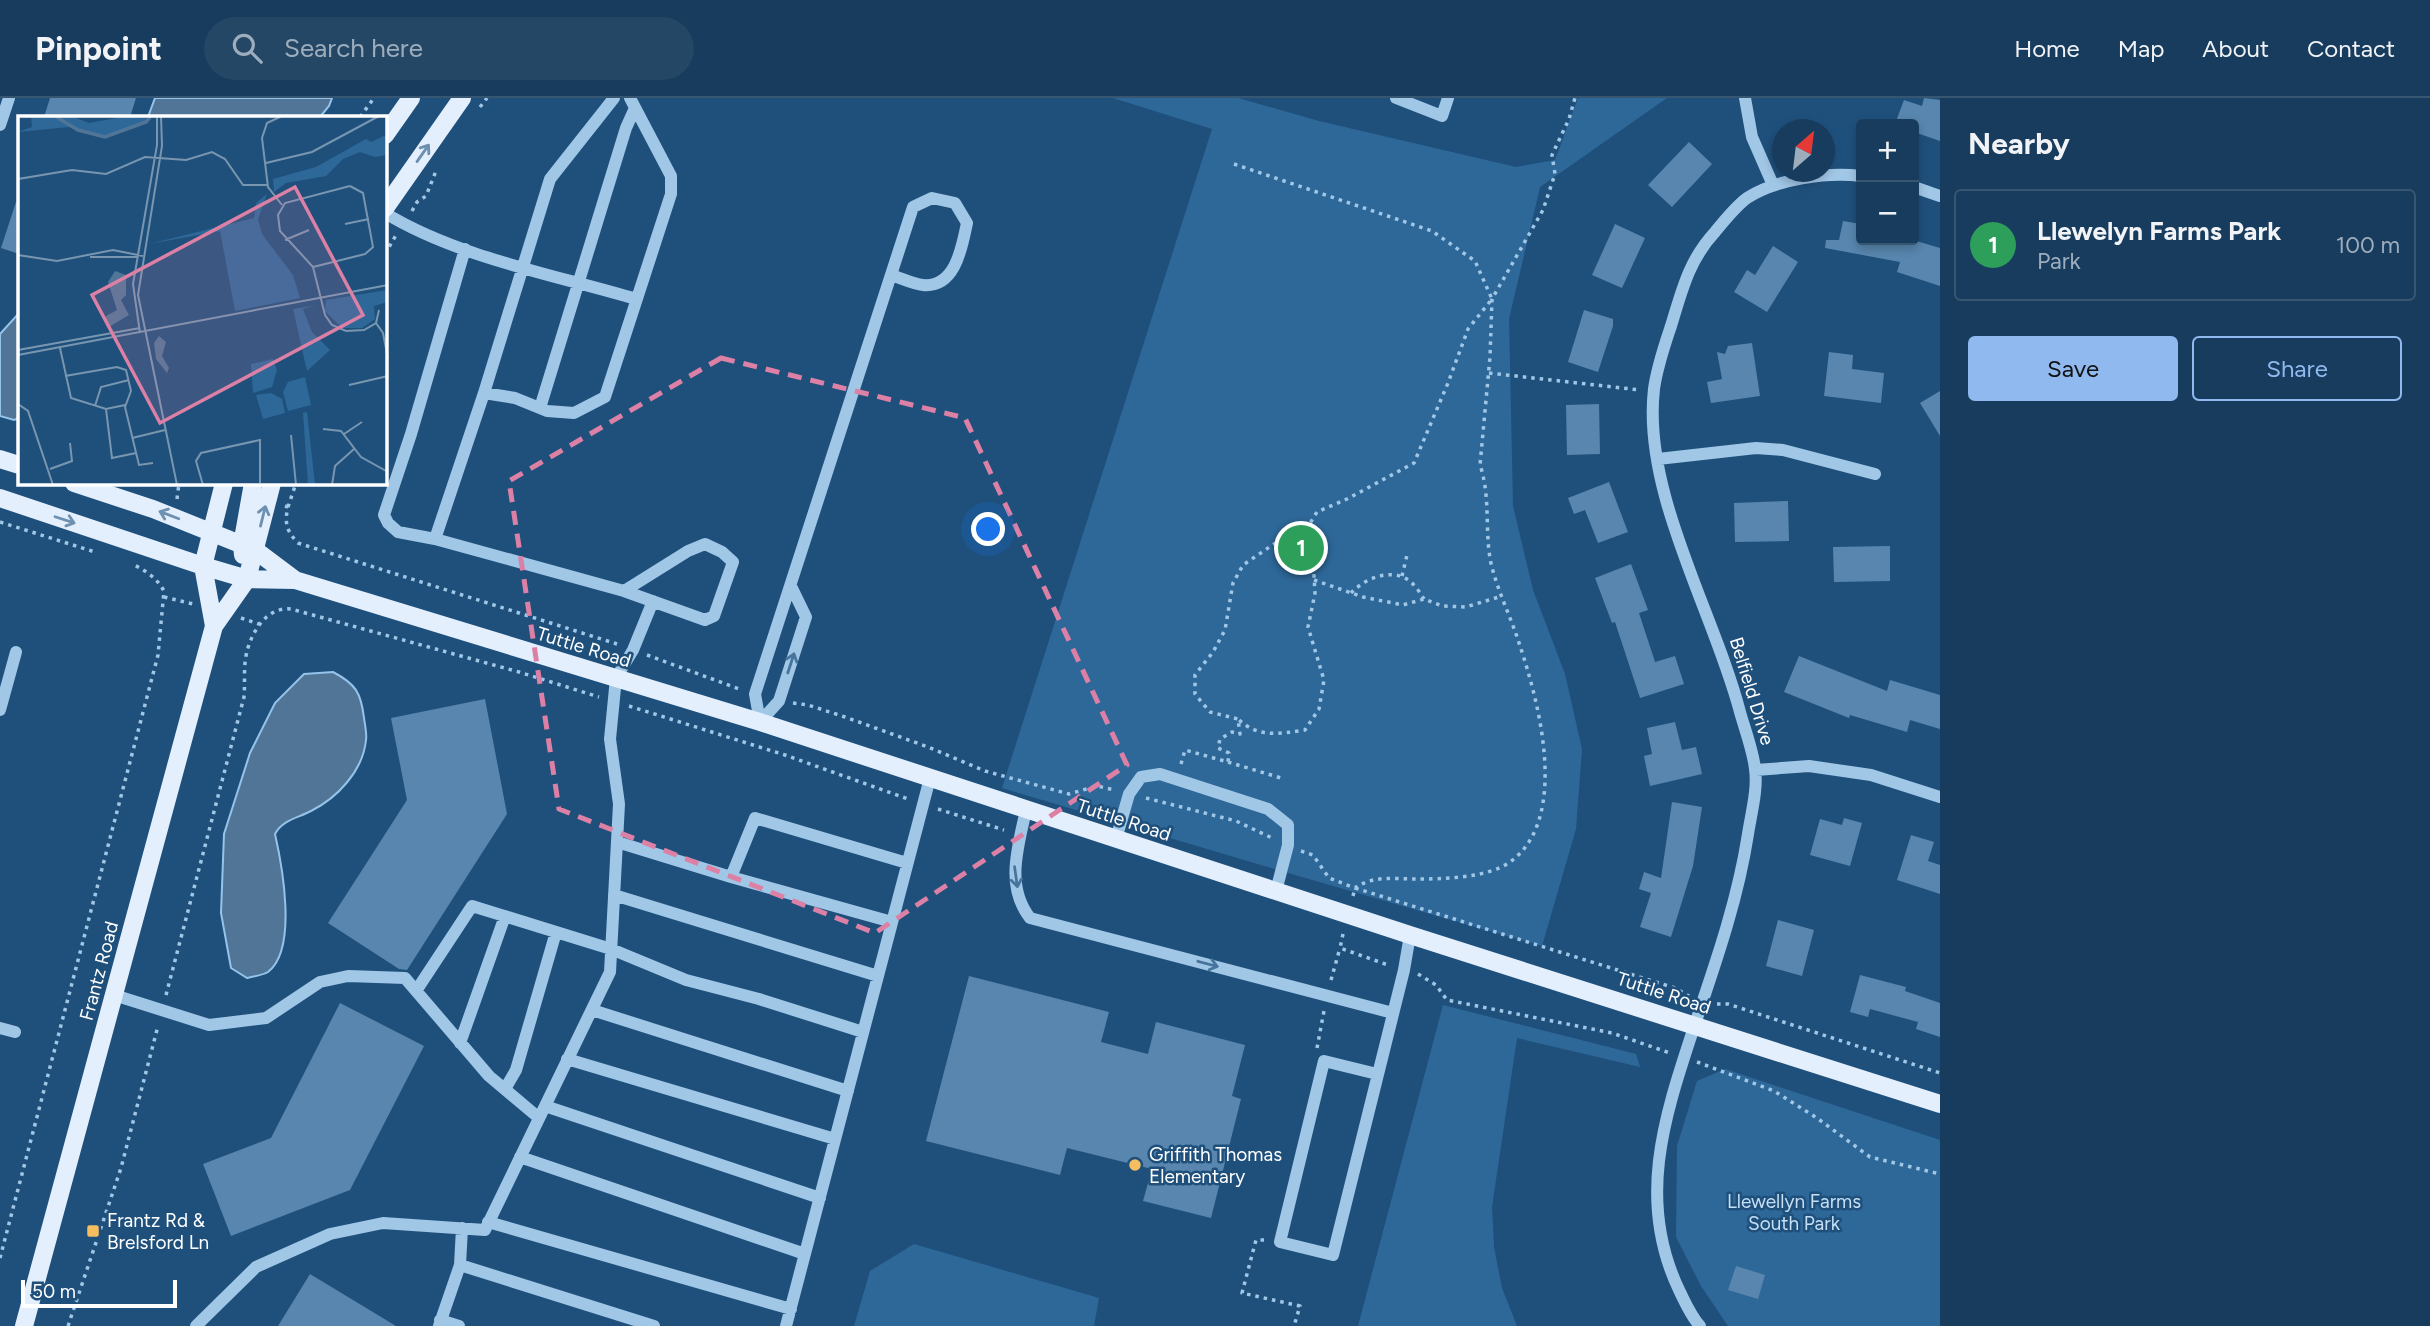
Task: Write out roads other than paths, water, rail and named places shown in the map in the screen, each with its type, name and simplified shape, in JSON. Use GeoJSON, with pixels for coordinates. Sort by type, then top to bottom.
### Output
{"type":"FeatureCollection","features":[{"type":"Feature","properties":{"kind":"main road"},"geometry":{"type":"LineString","coordinates":[[387,132],[411,98]]}},
{"type":"Feature","properties":{"kind":"main road"},"geometry":{"type":"LineString","coordinates":[[387,208],[462,98]]}},
{"type":"Feature","properties":{"kind":"main road"},"geometry":{"type":"LineString","coordinates":[[0,459],[18,465]]}},
{"type":"Feature","properties":{"kind":"main road"},"geometry":{"type":"LineString","coordinates":[[80,485],[153,509],[248,547],[295,580]]}},
{"type":"Feature","properties":{"kind":"main road","name":"Frantz Road"},"geometry":{"type":"LineString","coordinates":[[214,626],[203,566],[223,485]]}},
{"type":"Feature","properties":{"kind":"main road"},"geometry":{"type":"LineString","coordinates":[[247,579],[253,485]]}},
{"type":"Feature","properties":{"kind":"main road"},"geometry":{"type":"LineString","coordinates":[[248,547],[270,491]]}},
{"type":"Feature","properties":{"kind":"main road"},"geometry":{"type":"LineString","coordinates":[[0,498],[247,579],[295,580]]}},
{"type":"Feature","properties":{"kind":"main road","name":"Frantz Road"},"geometry":{"type":"LineString","coordinates":[[24,1326],[214,626],[247,579]]}},
{"type":"Feature","properties":{"kind":"main road","name":"Tuttle Road"},"geometry":{"type":"LineString","coordinates":[[295,580],[760,722],[1410,935],[1940,1104]]}},
{"type":"Feature","properties":{"kind":"street"},"geometry":{"type":"LineString","coordinates":[[435,539],[484,393],[550,179],[614,98]]}},
{"type":"Feature","properties":{"kind":"street"},"geometry":{"type":"LineString","coordinates":[[1396,98],[1442,116],[1448,98]]}},
{"type":"Feature","properties":{"kind":"street"},"geometry":{"type":"LineString","coordinates":[[1745,98],[1752,137],[1773,185]]}},
{"type":"Feature","properties":{"kind":"street"},"geometry":{"type":"LineString","coordinates":[[484,393],[515,398],[547,411],[574,412],[605,397],[671,194],[671,176],[633,103]]}},
{"type":"Feature","properties":{"kind":"street"},"geometry":{"type":"LineString","coordinates":[[540,408],[633,103]]}},
{"type":"Feature","properties":{"kind":"street"},"geometry":{"type":"LineString","coordinates":[[0,125],[4,106]]}},
{"type":"Feature","properties":{"kind":"street","name":"Belfield Drive"},"geometry":{"type":"LineString","coordinates":[[1700,1326],[1692,1317],[1672,1276],[1660,1242],[1656,1209],[1657,1170],[1663,1133],[1683,1058],[1742,874],[1756,770],[1734,689],[1665,499],[1654,422],[1654,392],[1658,365],[1689,266],[1706,241],[1745,199],[1773,185],[1808,178],[1856,176]]}},
{"type":"Feature","properties":{"kind":"street"},"geometry":{"type":"LineString","coordinates":[[1919,189],[1940,196]]}},
{"type":"Feature","properties":{"kind":"street"},"geometry":{"type":"LineString","coordinates":[[760,722],[755,694],[913,207],[932,198],[955,203],[967,223],[960,259],[944,280],[924,286],[891,275]]}},
{"type":"Feature","properties":{"kind":"street"},"geometry":{"type":"LineString","coordinates":[[387,212],[403,224],[465,249],[636,299]]}},
{"type":"Feature","properties":{"kind":"street"},"geometry":{"type":"LineString","coordinates":[[465,249],[411,434],[384,511],[388,523],[398,532],[435,539],[624,591],[705,620],[714,616],[733,562],[722,552],[705,544],[688,551],[624,591]]}},
{"type":"Feature","properties":{"kind":"street"},"geometry":{"type":"LineString","coordinates":[[1658,458],[1756,448],[1783,450],[1875,474]]}},
{"type":"Feature","properties":{"kind":"street"},"geometry":{"type":"LineString","coordinates":[[760,722],[779,701],[806,617],[791,586]]}},
{"type":"Feature","properties":{"kind":"street"},"geometry":{"type":"LineString","coordinates":[[196,1326],[256,1268],[330,1234],[383,1223],[485,1230],[610,972],[619,804],[610,739],[616,678],[634,650],[653,601]]}},
{"type":"Feature","properties":{"kind":"street"},"geometry":{"type":"LineString","coordinates":[[0,710],[16,652]]}},
{"type":"Feature","properties":{"kind":"street"},"geometry":{"type":"LineString","coordinates":[[1756,770],[1810,766],[1871,775],[1940,797]]}},
{"type":"Feature","properties":{"kind":"street"},"geometry":{"type":"LineString","coordinates":[[1116,839],[1129,794],[1142,776],[1160,774],[1268,809],[1288,825],[1288,845],[1276,891]]}},
{"type":"Feature","properties":{"kind":"street"},"geometry":{"type":"LineString","coordinates":[[786,1326],[930,778]]}},
{"type":"Feature","properties":{"kind":"street"},"geometry":{"type":"LineString","coordinates":[[1026,810],[1013,869],[1021,906],[1030,918],[1393,1013]]}},
{"type":"Feature","properties":{"kind":"street"},"geometry":{"type":"LineString","coordinates":[[732,877],[755,818],[907,863]]}},
{"type":"Feature","properties":{"kind":"street"},"geometry":{"type":"LineString","coordinates":[[617,842],[892,922]]}},
{"type":"Feature","properties":{"kind":"street"},"geometry":{"type":"LineString","coordinates":[[614,895],[878,976]]}},
{"type":"Feature","properties":{"kind":"street"},"geometry":{"type":"LineString","coordinates":[[416,990],[472,906],[611,949],[686,979],[863,1032]]}},
{"type":"Feature","properties":{"kind":"street"},"geometry":{"type":"LineString","coordinates":[[460,1043],[505,916]]}},
{"type":"Feature","properties":{"kind":"street"},"geometry":{"type":"LineString","coordinates":[[505,1089],[516,1070],[556,932]]}},
{"type":"Feature","properties":{"kind":"street"},"geometry":{"type":"LineString","coordinates":[[1377,1074],[1324,1061],[1280,1241],[1333,1255],[1404,970],[1410,935]]}},
{"type":"Feature","properties":{"kind":"street"},"geometry":{"type":"LineString","coordinates":[[114,995],[209,1025],[266,1018],[320,982],[348,976],[405,978],[489,1076],[542,1112],[820,1198]]}},
{"type":"Feature","properties":{"kind":"street"},"geometry":{"type":"LineString","coordinates":[[592,1010],[848,1091]]}},
{"type":"Feature","properties":{"kind":"street"},"geometry":{"type":"LineString","coordinates":[[0,1028],[15,1032]]}},
{"type":"Feature","properties":{"kind":"street"},"geometry":{"type":"LineString","coordinates":[[567,1059],[835,1139]]}},
{"type":"Feature","properties":{"kind":"street"},"geometry":{"type":"LineString","coordinates":[[520,1157],[805,1254]]}},
{"type":"Feature","properties":{"kind":"street"},"geometry":{"type":"LineString","coordinates":[[488,1222],[791,1309]]}},
{"type":"Feature","properties":{"kind":"street"},"geometry":{"type":"LineString","coordinates":[[459,1326],[440,1323],[460,1265],[462,1228]]}},
{"type":"Feature","properties":{"kind":"street"},"geometry":{"type":"LineString","coordinates":[[460,1265],[654,1326]]}},
{"type":"Feature","properties":{"kind":"place","name":"Llewelyn Farms Park"},"geometry":{"type":"Point","coordinates":[1301,548]}},
{"type":"Feature","properties":{"kind":"place","name":"Griffith Thomas Elementary"},"geometry":{"type":"Point","coordinates":[1135,1165]}},
{"type":"Feature","properties":{"kind":"place","name":"Frantz Rd & Brelsford Ln"},"geometry":{"type":"Point","coordinates":[93,1231]}},
{"type":"Feature","properties":{"kind":"park label","name":"Llewellyn Farms South Park"},"geometry":{"type":"Point","coordinates":[1794,1212]}}]}
